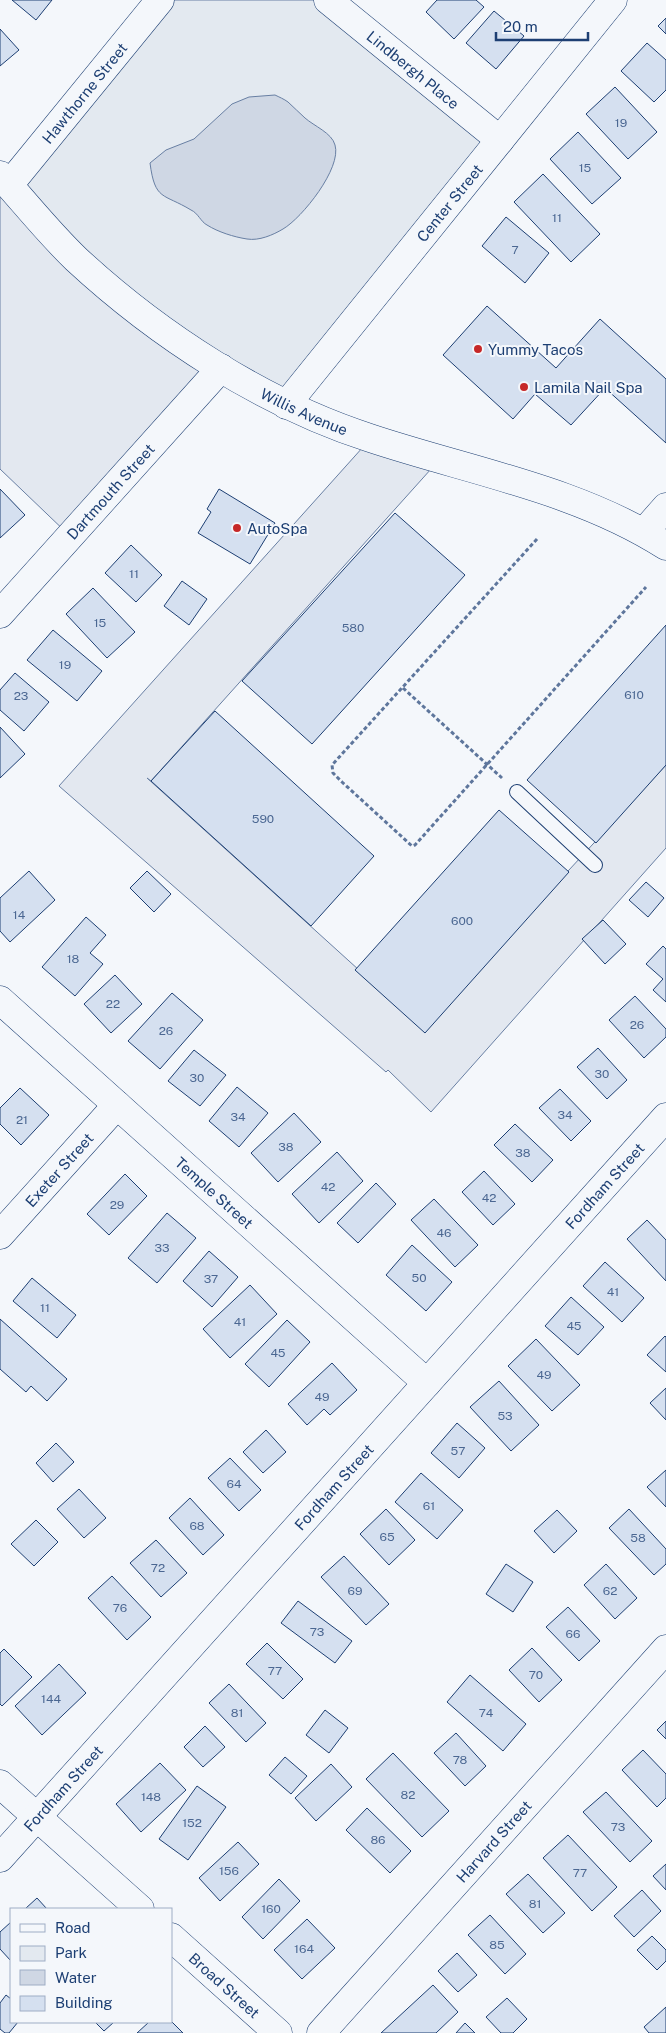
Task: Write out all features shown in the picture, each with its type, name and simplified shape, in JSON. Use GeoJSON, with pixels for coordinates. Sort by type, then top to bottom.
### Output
{"type":"FeatureCollection","features":[{"type":"Feature","properties":{"kind":"street","name":"Hawthorne Street"},"geometry":{"type":"LineString","coordinates":[[4,180],[160,0]]}},
{"type":"Feature","properties":{"kind":"street","name":"Lindbergh Place"},"geometry":{"type":"LineString","coordinates":[[328,0],[500,140]]}},
{"type":"Feature","properties":{"kind":"street","name":"Center Street"},"geometry":{"type":"LineString","coordinates":[[286,405],[613,0]]}},
{"type":"Feature","properties":{"kind":"street","name":"Willis Avenue"},"geometry":{"type":"LineString","coordinates":[[4,180],[74,257],[145,318],[221,368],[286,405],[370,438],[563,497],[608,514],[655,539]]}},
{"type":"Feature","properties":{"kind":"street","name":"Dartmouth Street"},"geometry":{"type":"LineString","coordinates":[[0,614],[221,368]]}},
{"type":"Feature","properties":{"kind":"street"},"geometry":{"type":"LineString","coordinates":[[655,539],[666,507]]}},
{"type":"Feature","properties":{"kind":"street","name":"Temple Street"},"geometry":{"type":"LineString","coordinates":[[0,1000],[427,1383]]}},
{"type":"Feature","properties":{"kind":"street","name":"Exeter Street"},"geometry":{"type":"LineString","coordinates":[[0,1235],[117,1105]]}},
{"type":"Feature","properties":{"kind":"street","name":"Fordham Street"},"geometry":{"type":"LineString","coordinates":[[0,1858],[666,1117]]}},
{"type":"Feature","properties":{"kind":"street","name":"Harvard Street"},"geometry":{"type":"LineString","coordinates":[[321,2033],[666,1649]]}},
{"type":"Feature","properties":{"kind":"street"},"geometry":{"type":"LineString","coordinates":[[0,1784],[139,1908]]}},
{"type":"Feature","properties":{"kind":"street","name":"Broad Street"},"geometry":{"type":"LineString","coordinates":[[172,1939],[278,2033]]}},
{"type":"Feature","properties":{"kind":"lane"},"geometry":{"type":"LineString","coordinates":[[517,792],[595,865]]}},
{"type":"Feature","properties":{"kind":"path"},"geometry":{"type":"LineString","coordinates":[[537,539],[332,766],[333,772],[342,782],[412,846],[416,845],[646,587]]}},
{"type":"Feature","properties":{"kind":"path"},"geometry":{"type":"LineString","coordinates":[[402,688],[517,792]]}},
{"type":"Feature","properties":{"kind":"green space"},"geometry":{"type":"Polygon","coordinates":[[[160,0],[314,0],[495,144],[286,405],[145,318],[12,182],[160,0]]]}},
{"type":"Feature","properties":{"kind":"shaded area"},"geometry":{"type":"Polygon","coordinates":[[[0,175],[221,368],[70,536],[0,469],[0,175]]]}},
{"type":"Feature","properties":{"kind":"shaded area"},"geometry":{"type":"Polygon","coordinates":[[[372,437],[440,459],[151,781],[147,778],[423,1028],[666,765],[666,848],[431,1112],[388,1070],[386,1072],[59,786],[372,437]]]}},
{"type":"Feature","properties":{"kind":"water"},"geometry":{"type":"Polygon","coordinates":[[[275,95],[288,102],[305,118],[327,133],[335,145],[336,155],[327,179],[310,204],[291,223],[275,233],[261,238],[237,237],[207,225],[193,211],[167,198],[158,190],[150,163],[166,150],[194,139],[232,104],[249,97],[275,95]]]}},
{"type":"Feature","properties":{"kind":"building"},"geometry":{"type":"Polygon","coordinates":[[[12,0],[52,0],[36,20],[12,0]]]}},
{"type":"Feature","properties":{"kind":"building"},"geometry":{"type":"Polygon","coordinates":[[[437,0],[476,0],[484,7],[454,39],[426,12],[437,0]]]}},
{"type":"Feature","properties":{"kind":"building"},"geometry":{"type":"Polygon","coordinates":[[[494,11],[524,36],[496,69],[466,43],[494,11]]]}},
{"type":"Feature","properties":{"kind":"building"},"geometry":{"type":"Polygon","coordinates":[[[666,18],[666,34],[658,26],[666,18]]]}},
{"type":"Feature","properties":{"kind":"building"},"geometry":{"type":"Polygon","coordinates":[[[0,29],[19,50],[0,66],[0,29]]]}},
{"type":"Feature","properties":{"kind":"building"},"geometry":{"type":"Polygon","coordinates":[[[647,43],[666,60],[666,90],[654,102],[621,71],[647,43]]]}},
{"type":"Feature","properties":{"kind":"building"},"geometry":{"type":"Polygon","coordinates":[[[615,87],[657,132],[628,159],[586,114],[615,87]]]}},
{"type":"Feature","properties":{"kind":"building"},"geometry":{"type":"Polygon","coordinates":[[[578,132],[621,178],[592,204],[550,159],[578,132]]]}},
{"type":"Feature","properties":{"kind":"building"},"geometry":{"type":"Polygon","coordinates":[[[543,174],[600,234],[571,262],[514,202],[543,174]]]}},
{"type":"Feature","properties":{"kind":"building"},"geometry":{"type":"Polygon","coordinates":[[[506,217],[549,253],[525,283],[482,246],[506,217]]]}},
{"type":"Feature","properties":{"kind":"building"},"geometry":{"type":"Polygon","coordinates":[[[487,306],[556,368],[600,319],[666,379],[666,443],[605,388],[571,425],[535,394],[513,419],[443,355],[487,306]]]}},
{"type":"Feature","properties":{"kind":"building"},"geometry":{"type":"Polygon","coordinates":[[[0,489],[25,515],[0,538],[0,489]]]}},
{"type":"Feature","properties":{"kind":"building","name":"AutoSpa"},"geometry":{"type":"Polygon","coordinates":[[[219,489],[275,523],[250,564],[198,533],[211,512],[207,509],[219,489]]]}},
{"type":"Feature","properties":{"kind":"building"},"geometry":{"type":"Polygon","coordinates":[[[395,513],[465,575],[312,744],[242,681],[395,513]]]}},
{"type":"Feature","properties":{"kind":"building"},"geometry":{"type":"Polygon","coordinates":[[[131,545],[162,575],[136,602],[105,573],[131,545]]]}},
{"type":"Feature","properties":{"kind":"building"},"geometry":{"type":"Polygon","coordinates":[[[182,581],[207,599],[189,625],[164,606],[182,581]]]}},
{"type":"Feature","properties":{"kind":"building"},"geometry":{"type":"Polygon","coordinates":[[[93,588],[135,632],[107,658],[66,614],[93,588]]]}},
{"type":"Feature","properties":{"kind":"building"},"geometry":{"type":"Polygon","coordinates":[[[666,625],[666,765],[596,843],[527,780],[666,625]]]}},
{"type":"Feature","properties":{"kind":"building"},"geometry":{"type":"Polygon","coordinates":[[[53,630],[102,671],[77,701],[27,660],[53,630]]]}},
{"type":"Feature","properties":{"kind":"building"},"geometry":{"type":"Polygon","coordinates":[[[15,673],[49,702],[24,731],[0,710],[0,690],[15,673]]]}},
{"type":"Feature","properties":{"kind":"building"},"geometry":{"type":"Polygon","coordinates":[[[215,711],[374,856],[311,926],[151,781],[215,711]]]}},
{"type":"Feature","properties":{"kind":"building"},"geometry":{"type":"Polygon","coordinates":[[[0,727],[25,754],[0,778],[0,727]]]}},
{"type":"Feature","properties":{"kind":"building"},"geometry":{"type":"Polygon","coordinates":[[[499,810],[569,872],[425,1033],[355,970],[499,810]]]}},
{"type":"Feature","properties":{"kind":"building"},"geometry":{"type":"Polygon","coordinates":[[[29,871],[55,900],[10,942],[0,931],[0,898],[29,871]]]}},
{"type":"Feature","properties":{"kind":"building"},"geometry":{"type":"Polygon","coordinates":[[[147,871],[171,894],[154,912],[130,888],[147,871]]]}},
{"type":"Feature","properties":{"kind":"building"},"geometry":{"type":"Polygon","coordinates":[[[646,882],[664,898],[648,917],[629,900],[646,882]]]}},
{"type":"Feature","properties":{"kind":"building"},"geometry":{"type":"Polygon","coordinates":[[[86,917],[106,935],[90,953],[103,964],[75,996],[42,967],[86,917]]]}},
{"type":"Feature","properties":{"kind":"building"},"geometry":{"type":"Polygon","coordinates":[[[603,920],[626,944],[605,964],[582,939],[603,920]]]}},
{"type":"Feature","properties":{"kind":"building"},"geometry":{"type":"Polygon","coordinates":[[[663,946],[666,949],[666,1002],[653,990],[663,979],[646,964],[663,946]]]}},
{"type":"Feature","properties":{"kind":"building"},"geometry":{"type":"Polygon","coordinates":[[[115,975],[142,1004],[111,1033],[84,1004],[115,975]]]}},
{"type":"Feature","properties":{"kind":"building"},"geometry":{"type":"Polygon","coordinates":[[[172,993],[203,1020],[160,1069],[128,1041],[172,993]]]}},
{"type":"Feature","properties":{"kind":"building"},"geometry":{"type":"Polygon","coordinates":[[[635,996],[666,1029],[666,1037],[644,1058],[609,1020],[635,996]]]}},
{"type":"Feature","properties":{"kind":"building"},"geometry":{"type":"Polygon","coordinates":[[[598,1048],[627,1080],[607,1099],[577,1067],[598,1048]]]}},
{"type":"Feature","properties":{"kind":"building"},"geometry":{"type":"Polygon","coordinates":[[[194,1050],[226,1075],[200,1106],[168,1081],[194,1050]]]}},
{"type":"Feature","properties":{"kind":"building"},"geometry":{"type":"Polygon","coordinates":[[[237,1087],[268,1113],[239,1147],[209,1121],[237,1087]]]}},
{"type":"Feature","properties":{"kind":"building"},"geometry":{"type":"Polygon","coordinates":[[[20,1088],[49,1115],[21,1145],[0,1124],[0,1108],[20,1088]]]}},
{"type":"Feature","properties":{"kind":"building"},"geometry":{"type":"Polygon","coordinates":[[[560,1089],[591,1121],[571,1141],[539,1108],[560,1089]]]}},
{"type":"Feature","properties":{"kind":"building"},"geometry":{"type":"Polygon","coordinates":[[[294,1113],[321,1142],[278,1182],[251,1153],[294,1113]]]}},
{"type":"Feature","properties":{"kind":"building"},"geometry":{"type":"Polygon","coordinates":[[[515,1124],[553,1160],[532,1182],[494,1145],[515,1124]]]}},
{"type":"Feature","properties":{"kind":"building"},"geometry":{"type":"Polygon","coordinates":[[[337,1152],[363,1181],[319,1223],[292,1194],[337,1152]]]}},
{"type":"Feature","properties":{"kind":"building"},"geometry":{"type":"Polygon","coordinates":[[[484,1171],[515,1204],[493,1225],[462,1192],[484,1171]]]}},
{"type":"Feature","properties":{"kind":"building"},"geometry":{"type":"Polygon","coordinates":[[[125,1174],[147,1196],[109,1235],[87,1214],[125,1174]]]}},
{"type":"Feature","properties":{"kind":"building"},"geometry":{"type":"Polygon","coordinates":[[[376,1183],[396,1204],[358,1243],[337,1223],[376,1183]]]}},
{"type":"Feature","properties":{"kind":"building"},"geometry":{"type":"Polygon","coordinates":[[[434,1199],[478,1245],[455,1267],[411,1220],[434,1199]]]}},
{"type":"Feature","properties":{"kind":"building"},"geometry":{"type":"Polygon","coordinates":[[[167,1213],[196,1238],[157,1283],[128,1258],[167,1213]]]}},
{"type":"Feature","properties":{"kind":"building"},"geometry":{"type":"Polygon","coordinates":[[[647,1220],[666,1240],[666,1281],[627,1239],[647,1220]]]}},
{"type":"Feature","properties":{"kind":"building"},"geometry":{"type":"Polygon","coordinates":[[[412,1245],[452,1282],[426,1311],[386,1275],[412,1245]]]}},
{"type":"Feature","properties":{"kind":"building"},"geometry":{"type":"Polygon","coordinates":[[[209,1251],[238,1277],[212,1307],[183,1281],[209,1251]]]}},
{"type":"Feature","properties":{"kind":"building"},"geometry":{"type":"Polygon","coordinates":[[[605,1262],[644,1298],[622,1322],[583,1286],[605,1262]]]}},
{"type":"Feature","properties":{"kind":"building"},"geometry":{"type":"Polygon","coordinates":[[[32,1278],[76,1315],[57,1338],[13,1301],[32,1278]]]}},
{"type":"Feature","properties":{"kind":"building"},"geometry":{"type":"Polygon","coordinates":[[[250,1285],[277,1314],[230,1358],[203,1329],[250,1285]]]}},
{"type":"Feature","properties":{"kind":"building"},"geometry":{"type":"Polygon","coordinates":[[[571,1297],[604,1327],[578,1355],[545,1326],[571,1297]]]}},
{"type":"Feature","properties":{"kind":"building"},"geometry":{"type":"Polygon","coordinates":[[[0,1319],[67,1379],[47,1401],[31,1386],[26,1392],[0,1369],[0,1319]]]}},
{"type":"Feature","properties":{"kind":"building"},"geometry":{"type":"Polygon","coordinates":[[[287,1320],[310,1342],[269,1387],[245,1364],[287,1320]]]}},
{"type":"Feature","properties":{"kind":"building"},"geometry":{"type":"Polygon","coordinates":[[[666,1337],[666,1372],[647,1355],[666,1337]]]}},
{"type":"Feature","properties":{"kind":"building"},"geometry":{"type":"Polygon","coordinates":[[[536,1339],[580,1385],[552,1411],[508,1366],[536,1339]]]}},
{"type":"Feature","properties":{"kind":"building"},"geometry":{"type":"Polygon","coordinates":[[[332,1363],[357,1390],[330,1415],[324,1409],[307,1425],[288,1404],[332,1363]]]}},
{"type":"Feature","properties":{"kind":"building"},"geometry":{"type":"Polygon","coordinates":[[[499,1381],[539,1425],[511,1451],[470,1407],[499,1381]]]}},
{"type":"Feature","properties":{"kind":"building"},"geometry":{"type":"Polygon","coordinates":[[[666,1388],[666,1420],[650,1403],[666,1388]]]}},
{"type":"Feature","properties":{"kind":"building"},"geometry":{"type":"Polygon","coordinates":[[[457,1423],[485,1448],[459,1478],[431,1453],[457,1423]]]}},
{"type":"Feature","properties":{"kind":"building"},"geometry":{"type":"Polygon","coordinates":[[[266,1430],[286,1452],[263,1473],[243,1452],[266,1430]]]}},
{"type":"Feature","properties":{"kind":"building"},"geometry":{"type":"Polygon","coordinates":[[[56,1443],[74,1462],[53,1482],[36,1463],[56,1443]]]}},
{"type":"Feature","properties":{"kind":"building"},"geometry":{"type":"Polygon","coordinates":[[[230,1458],[261,1490],[239,1511],[208,1478],[230,1458]]]}},
{"type":"Feature","properties":{"kind":"building"},"geometry":{"type":"Polygon","coordinates":[[[666,1470],[666,1507],[647,1487],[666,1470]]]}},
{"type":"Feature","properties":{"kind":"building"},"geometry":{"type":"Polygon","coordinates":[[[421,1473],[463,1510],[437,1539],[395,1502],[421,1473]]]}},
{"type":"Feature","properties":{"kind":"building"},"geometry":{"type":"Polygon","coordinates":[[[79,1489],[106,1518],[84,1538],[57,1509],[79,1489]]]}},
{"type":"Feature","properties":{"kind":"building"},"geometry":{"type":"Polygon","coordinates":[[[190,1498],[224,1535],[203,1555],[169,1518],[190,1498]]]}},
{"type":"Feature","properties":{"kind":"building"},"geometry":{"type":"Polygon","coordinates":[[[386,1509],[415,1540],[389,1565],[360,1534],[386,1509]]]}},
{"type":"Feature","properties":{"kind":"building"},"geometry":{"type":"Polygon","coordinates":[[[629,1509],[666,1549],[666,1564],[654,1575],[609,1528],[629,1509]]]}},
{"type":"Feature","properties":{"kind":"building"},"geometry":{"type":"Polygon","coordinates":[[[557,1510],[577,1531],[554,1553],[534,1531],[557,1510]]]}},
{"type":"Feature","properties":{"kind":"building"},"geometry":{"type":"Polygon","coordinates":[[[36,1520],[58,1542],[34,1566],[11,1544],[36,1520]]]}},
{"type":"Feature","properties":{"kind":"building"},"geometry":{"type":"Polygon","coordinates":[[[156,1540],[187,1573],[161,1597],[130,1563],[156,1540]]]}},
{"type":"Feature","properties":{"kind":"building"},"geometry":{"type":"Polygon","coordinates":[[[344,1556],[389,1604],[366,1625],[321,1577],[344,1556]]]}},
{"type":"Feature","properties":{"kind":"building"},"geometry":{"type":"Polygon","coordinates":[[[506,1564],[533,1582],[513,1612],[486,1594],[506,1564]]]}},
{"type":"Feature","properties":{"kind":"building"},"geometry":{"type":"Polygon","coordinates":[[[606,1564],[637,1598],[615,1619],[584,1585],[606,1564]]]}},
{"type":"Feature","properties":{"kind":"building"},"geometry":{"type":"Polygon","coordinates":[[[112,1576],[151,1617],[127,1640],[88,1598],[112,1576]]]}},
{"type":"Feature","properties":{"kind":"building"},"geometry":{"type":"Polygon","coordinates":[[[298,1601],[352,1641],[335,1663],[281,1623],[298,1601]]]}},
{"type":"Feature","properties":{"kind":"building"},"geometry":{"type":"Polygon","coordinates":[[[568,1607],[600,1641],[579,1661],[546,1627],[568,1607]]]}},
{"type":"Feature","properties":{"kind":"building"},"geometry":{"type":"Polygon","coordinates":[[[267,1643],[303,1679],[283,1699],[246,1664],[267,1643]]]}},
{"type":"Feature","properties":{"kind":"building"},"geometry":{"type":"Polygon","coordinates":[[[532,1648],[562,1680],[539,1702],[509,1670],[532,1648]]]}},
{"type":"Feature","properties":{"kind":"building"},"geometry":{"type":"Polygon","coordinates":[[[4,1649],[32,1677],[2,1706],[0,1704],[0,1653],[4,1649]]]}},
{"type":"Feature","properties":{"kind":"building"},"geometry":{"type":"Polygon","coordinates":[[[59,1664],[86,1693],[42,1735],[15,1706],[59,1664]]]}},
{"type":"Feature","properties":{"kind":"building"},"geometry":{"type":"Polygon","coordinates":[[[470,1675],[526,1724],[503,1751],[447,1702],[470,1675]]]}},
{"type":"Feature","properties":{"kind":"building"},"geometry":{"type":"Polygon","coordinates":[[[229,1684],[266,1723],[246,1742],[209,1703],[229,1684]]]}},
{"type":"Feature","properties":{"kind":"building"},"geometry":{"type":"Polygon","coordinates":[[[325,1710],[348,1728],[329,1753],[306,1735],[325,1710]]]}},
{"type":"Feature","properties":{"kind":"building"},"geometry":{"type":"Polygon","coordinates":[[[666,1721],[666,1739],[657,1730],[666,1721]]]}},
{"type":"Feature","properties":{"kind":"building"},"geometry":{"type":"Polygon","coordinates":[[[205,1726],[225,1747],[203,1767],[184,1747],[205,1726]]]}},
{"type":"Feature","properties":{"kind":"building"},"geometry":{"type":"Polygon","coordinates":[[[456,1733],[486,1766],[465,1786],[434,1753],[456,1733]]]}},
{"type":"Feature","properties":{"kind":"building"},"geometry":{"type":"Polygon","coordinates":[[[643,1750],[666,1774],[666,1798],[657,1807],[622,1770],[643,1750]]]}},
{"type":"Feature","properties":{"kind":"building"},"geometry":{"type":"Polygon","coordinates":[[[393,1753],[449,1811],[422,1837],[366,1779],[393,1753]]]}},
{"type":"Feature","properties":{"kind":"building"},"geometry":{"type":"Polygon","coordinates":[[[285,1757],[307,1776],[291,1794],[269,1775],[285,1757]]]}},
{"type":"Feature","properties":{"kind":"building"},"geometry":{"type":"Polygon","coordinates":[[[160,1763],[186,1790],[141,1832],[116,1804],[160,1763]]]}},
{"type":"Feature","properties":{"kind":"building"},"geometry":{"type":"Polygon","coordinates":[[[331,1764],[352,1787],[316,1821],[295,1798],[331,1764]]]}},
{"type":"Feature","properties":{"kind":"building"},"geometry":{"type":"Polygon","coordinates":[[[197,1786],[226,1807],[188,1860],[159,1839],[197,1786]]]}},
{"type":"Feature","properties":{"kind":"building"},"geometry":{"type":"Polygon","coordinates":[[[606,1792],[652,1841],[630,1862],[583,1812],[606,1792]]]}},
{"type":"Feature","properties":{"kind":"building"},"geometry":{"type":"Polygon","coordinates":[[[367,1808],[411,1851],[390,1873],[346,1830],[367,1808]]]}},
{"type":"Feature","properties":{"kind":"building"},"geometry":{"type":"Polygon","coordinates":[[[568,1835],[617,1887],[592,1911],[543,1858],[568,1835]]]}},
{"type":"Feature","properties":{"kind":"building"},"geometry":{"type":"Polygon","coordinates":[[[238,1842],[259,1864],[220,1901],[199,1878],[238,1842]]]}},
{"type":"Feature","properties":{"kind":"building"},"geometry":{"type":"Polygon","coordinates":[[[666,1864],[666,1890],[653,1876],[666,1864]]]}},
{"type":"Feature","properties":{"kind":"building"},"geometry":{"type":"Polygon","coordinates":[[[528,1874],[565,1913],[543,1933],[506,1894],[528,1874]]]}},
{"type":"Feature","properties":{"kind":"building"},"geometry":{"type":"Polygon","coordinates":[[[279,1879],[300,1901],[263,1939],[242,1917],[279,1879]]]}},
{"type":"Feature","properties":{"kind":"building"},"geometry":{"type":"Polygon","coordinates":[[[642,1890],[661,1911],[634,1937],[614,1916],[642,1890]]]}},
{"type":"Feature","properties":{"kind":"building"},"geometry":{"type":"Polygon","coordinates":[[[37,1898],[46,1908],[26,1908],[37,1898]]]}},
{"type":"Feature","properties":{"kind":"building"},"geometry":{"type":"Polygon","coordinates":[[[490,1915],[526,1954],[505,1974],[468,1935],[490,1915]]]}},
{"type":"Feature","properties":{"kind":"building"},"geometry":{"type":"Polygon","coordinates":[[[307,1919],[335,1948],[302,1979],[274,1950],[307,1919]]]}},
{"type":"Feature","properties":{"kind":"building"},"geometry":{"type":"Polygon","coordinates":[[[10,1923],[10,1960],[0,1949],[0,1932],[10,1923]]]}},
{"type":"Feature","properties":{"kind":"building"},"geometry":{"type":"Polygon","coordinates":[[[652,1936],[666,1950],[666,1961],[657,1970],[637,1950],[652,1936]]]}},
{"type":"Feature","properties":{"kind":"building"},"geometry":{"type":"Polygon","coordinates":[[[457,1953],[477,1975],[458,1992],[438,1971],[457,1953]]]}},
{"type":"Feature","properties":{"kind":"building"},"geometry":{"type":"Polygon","coordinates":[[[433,1985],[458,2012],[436,2033],[381,2033],[433,1985]]]}},
{"type":"Feature","properties":{"kind":"building"},"geometry":{"type":"Polygon","coordinates":[[[6,1995],[10,1998],[10,2023],[17,2023],[9,2033],[5,2033],[0,2029],[0,2003],[6,1995]]]}},
{"type":"Feature","properties":{"kind":"building"},"geometry":{"type":"Polygon","coordinates":[[[507,1998],[527,2019],[513,2033],[501,2033],[486,2017],[507,1998]]]}},
{"type":"Feature","properties":{"kind":"building"},"geometry":{"type":"Polygon","coordinates":[[[666,2007],[666,2033],[649,2033],[644,2027],[666,2007]]]}},
{"type":"Feature","properties":{"kind":"building"},"geometry":{"type":"Polygon","coordinates":[[[172,2022],[183,2033],[137,2033],[148,2023],[172,2022]]]}},
{"type":"Feature","properties":{"kind":"building"},"geometry":{"type":"Polygon","coordinates":[[[96,2023],[113,2023],[104,2031],[96,2023]]]}},
{"type":"Feature","properties":{"kind":"building"},"geometry":{"type":"Polygon","coordinates":[[[465,2023],[475,2033],[456,2033],[465,2023]]]}},
{"type":"Feature","properties":{"kind":"place","name":"Yummy Tacos"},"geometry":{"type":"Point","coordinates":[478,349]}},
{"type":"Feature","properties":{"kind":"place","name":"Lamila Nail Spa"},"geometry":{"type":"Point","coordinates":[524,387]}},
{"type":"Feature","properties":{"kind":"place","name":"AutoSpa"},"geometry":{"type":"Point","coordinates":[237,528]}}]}
